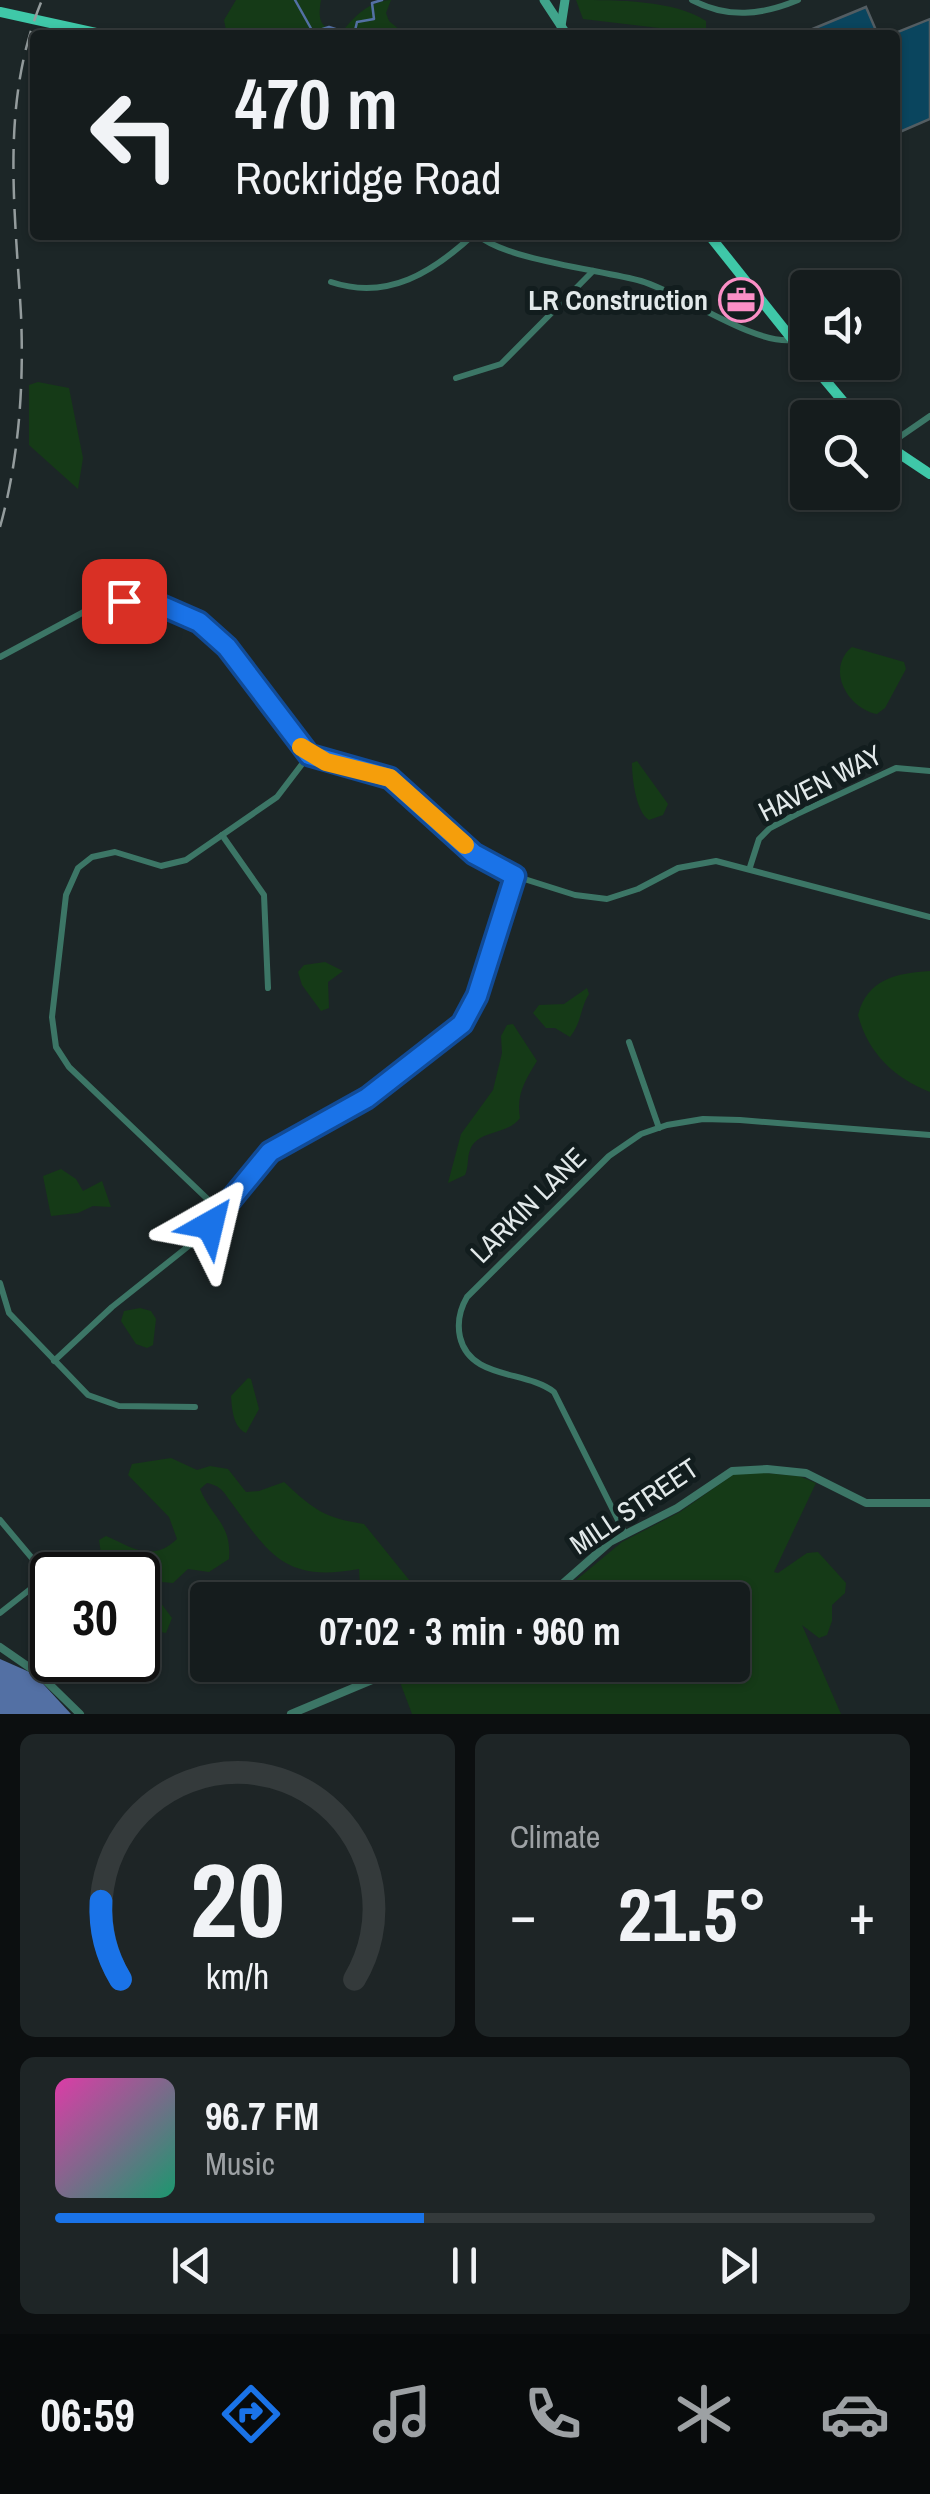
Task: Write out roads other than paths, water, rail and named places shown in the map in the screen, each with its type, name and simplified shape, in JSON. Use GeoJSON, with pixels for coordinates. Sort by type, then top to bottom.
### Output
{"type":"FeatureCollection","features":[{"type":"Feature","properties":{"kind":"main road"},"geometry":{"type":"LineString","coordinates":[[545,0],[564,30]]}},
{"type":"Feature","properties":{"kind":"main road"},"geometry":{"type":"LineString","coordinates":[[551,11],[565,0]]}},
{"type":"Feature","properties":{"kind":"main road"},"geometry":{"type":"LineString","coordinates":[[564,30],[565,0]]}},
{"type":"Feature","properties":{"kind":"main road"},"geometry":{"type":"LineString","coordinates":[[0,12],[80,30]]}},
{"type":"Feature","properties":{"kind":"main road"},"geometry":{"type":"LineString","coordinates":[[712,240],[790,338]]}},
{"type":"Feature","properties":{"kind":"main road"},"geometry":{"type":"LineString","coordinates":[[825,380],[841,400]]}},
{"type":"Feature","properties":{"kind":"main road"},"geometry":{"type":"LineString","coordinates":[[900,454],[930,474]]}},
{"type":"Feature","properties":{"kind":"street"},"geometry":{"type":"LineString","coordinates":[[692,0],[738,14],[771,10],[798,0]]}},
{"type":"Feature","properties":{"kind":"street"},"geometry":{"type":"LineString","coordinates":[[331,282],[366,288],[409,281],[442,263],[469,240]]}},
{"type":"Feature","properties":{"kind":"street"},"geometry":{"type":"LineString","coordinates":[[485,240],[505,250],[644,282],[749,330],[790,340]]}},
{"type":"Feature","properties":{"kind":"street"},"geometry":{"type":"LineString","coordinates":[[456,378],[503,363],[594,270]]}},
{"type":"Feature","properties":{"kind":"street"},"geometry":{"type":"LineString","coordinates":[[900,434],[930,416]]}},
{"type":"Feature","properties":{"kind":"street"},"geometry":{"type":"LineString","coordinates":[[0,657],[74,614],[103,604],[136,601],[175,610],[199,622],[227,647],[309,755],[390,778],[474,854],[515,876],[575,896],[607,899],[624,896],[697,862],[716,860],[930,918]]}},
{"type":"Feature","properties":{"kind":"street"},"geometry":{"type":"LineString","coordinates":[[219,1210],[69,1068],[56,1047],[52,1018],[66,895],[78,868],[92,858],[115,852],[173,866],[222,836],[287,787],[309,755]]}},
{"type":"Feature","properties":{"kind":"street","name":"HAVEN WAY"},"geometry":{"type":"LineString","coordinates":[[750,867],[758,840],[770,828],[896,768],[930,771]]}},
{"type":"Feature","properties":{"kind":"street"},"geometry":{"type":"LineString","coordinates":[[222,836],[264,896],[268,988]]}},
{"type":"Feature","properties":{"kind":"street"},"geometry":{"type":"LineString","coordinates":[[54,1362],[112,1307],[200,1236],[270,1152],[367,1098],[462,1024],[477,996],[515,876]]}},
{"type":"Feature","properties":{"kind":"street"},"geometry":{"type":"LineString","coordinates":[[629,1042],[659,1128]]}},
{"type":"Feature","properties":{"kind":"street","name":"LARKIN LANE"},"geometry":{"type":"LineString","coordinates":[[625,1534],[554,1392],[535,1381],[492,1370],[475,1361],[462,1345],[459,1320],[468,1298],[609,1156],[641,1134],[703,1119],[930,1135]]}},
{"type":"Feature","properties":{"kind":"street"},"geometry":{"type":"LineString","coordinates":[[0,1283],[10,1313],[80,1390],[107,1404],[195,1407]]}},
{"type":"Feature","properties":{"kind":"street","name":"MILL STREET"},"geometry":{"type":"LineString","coordinates":[[563,1582],[591,1556],[625,1534],[690,1500],[719,1476],[740,1469],[806,1474],[866,1504],[930,1503]]}},
{"type":"Feature","properties":{"kind":"street"},"geometry":{"type":"LineString","coordinates":[[0,1520],[47,1576],[0,1613]]}},
{"type":"Feature","properties":{"kind":"street"},"geometry":{"type":"LineString","coordinates":[[0,1648],[26,1663],[80,1714]]}},
{"type":"Feature","properties":{"kind":"street"},"geometry":{"type":"LineString","coordinates":[[291,1714],[367,1682]]}},
{"type":"Feature","properties":{"kind":"water"},"geometry":{"type":"Polygon","coordinates":[[[0,1659],[30,1672],[30,1682],[41,1682],[71,1714],[0,1714],[0,1659]]]}},
{"type":"Feature","properties":{"kind":"waterway"},"geometry":{"type":"LineString","coordinates":[[295,0],[312,30]]}},
{"type":"Feature","properties":{"kind":"waterway"},"geometry":{"type":"LineString","coordinates":[[355,30],[357,22],[374,19],[372,3],[382,0]]}},
{"type":"Feature","properties":{"kind":"waterway"},"geometry":{"type":"LineString","coordinates":[[319,30],[338,30]]}},
{"type":"Feature","properties":{"kind":"railway"},"geometry":{"type":"LineString","coordinates":[[32,30],[42,0]]}},
{"type":"Feature","properties":{"kind":"railway"},"geometry":{"type":"LineString","coordinates":[[0,527],[12,475],[21,395],[14,155],[20,77],[30,35]]}},
{"type":"Feature","properties":{"kind":"place","name":"LR Construction"},"geometry":{"type":"Point","coordinates":[741,300]}}]}
